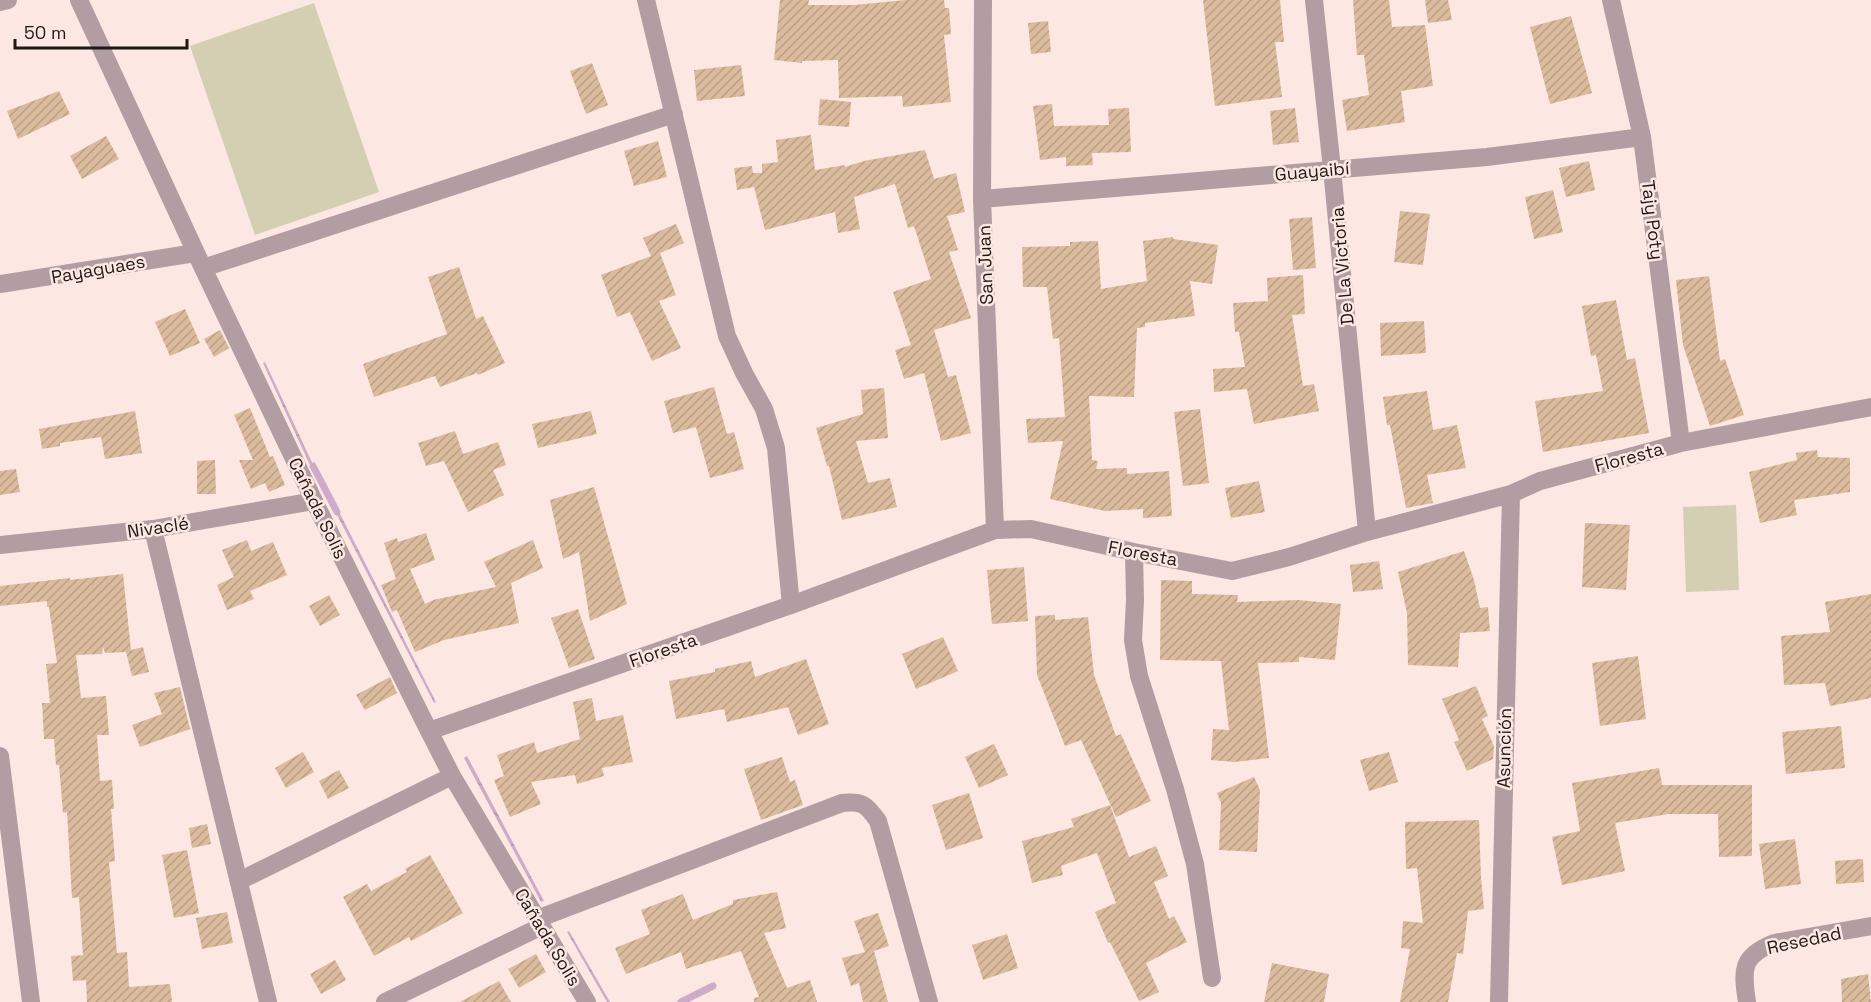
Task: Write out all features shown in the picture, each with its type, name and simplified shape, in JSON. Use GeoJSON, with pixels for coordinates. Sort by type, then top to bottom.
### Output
{"type":"FeatureCollection","features":[{"type":"Feature","properties":{"kind":"street"},"geometry":{"type":"LineString","coordinates":[[0,2],[8,0]]}},
{"type":"Feature","properties":{"kind":"street","name":"Cañada Solis"},"geometry":{"type":"LineString","coordinates":[[78,0],[199,260],[429,731],[452,776],[587,1002]]}},
{"type":"Feature","properties":{"kind":"street"},"geometry":{"type":"LineString","coordinates":[[646,0],[727,336],[764,409],[776,448],[791,605]]}},
{"type":"Feature","properties":{"kind":"street","name":"San Juan"},"geometry":{"type":"LineString","coordinates":[[983,0],[982,200],[995,530]]}},
{"type":"Feature","properties":{"kind":"street","name":"De La Victoria"},"geometry":{"type":"LineString","coordinates":[[1314,0],[1367,532]]}},
{"type":"Feature","properties":{"kind":"street","name":"Tajy Poty"},"geometry":{"type":"LineString","coordinates":[[1611,0],[1642,137],[1681,443]]}},
{"type":"Feature","properties":{"kind":"street","name":"Payaguaes"},"geometry":{"type":"LineString","coordinates":[[0,285],[199,260],[674,114]]}},
{"type":"Feature","properties":{"kind":"street","name":"Guayaibí"},"geometry":{"type":"LineString","coordinates":[[982,200],[1486,157],[1642,137]]}},
{"type":"Feature","properties":{"kind":"street","name":"Floresta"},"geometry":{"type":"LineString","coordinates":[[429,731],[791,605],[995,530],[1031,529],[1232,571],[1510,494],[1540,481],[1681,443],[1871,407]]}},
{"type":"Feature","properties":{"kind":"street","name":"Asunción"},"geometry":{"type":"LineString","coordinates":[[1499,1002],[1510,494]]}},
{"type":"Feature","properties":{"kind":"street","name":"Nivaclé"},"geometry":{"type":"LineString","coordinates":[[0,545],[153,529],[315,501]]}},
{"type":"Feature","properties":{"kind":"street"},"geometry":{"type":"LineString","coordinates":[[153,529],[268,1002]]}},
{"type":"Feature","properties":{"kind":"street"},"geometry":{"type":"LineString","coordinates":[[1134,552],[1133,640],[1139,676],[1175,789],[1195,864],[1212,978]]}},
{"type":"Feature","properties":{"kind":"street"},"geometry":{"type":"LineString","coordinates":[[0,756],[32,1002]]}},
{"type":"Feature","properties":{"kind":"street"},"geometry":{"type":"LineString","coordinates":[[239,881],[452,776]]}},
{"type":"Feature","properties":{"kind":"street"},"geometry":{"type":"LineString","coordinates":[[385,1002],[539,923],[842,802],[855,802],[868,807],[878,821],[929,1002]]}},
{"type":"Feature","properties":{"kind":"street","name":"Resedad"},"geometry":{"type":"LineString","coordinates":[[1748,1002],[1743,976],[1748,960],[1759,949],[1774,943],[1871,926]]}},
{"type":"Feature","properties":{"kind":"shaded area"},"geometry":{"type":"Polygon","coordinates":[[[314,3],[379,192],[255,235],[190,46],[314,3]]]}},
{"type":"Feature","properties":{"kind":"shaded area"},"geometry":{"type":"Polygon","coordinates":[[[1736,505],[1739,590],[1686,592],[1683,507],[1736,505]]]}},
{"type":"Feature","properties":{"kind":"water"},"geometry":{"type":"Polygon","coordinates":[[[265,362],[317,473],[314,474],[263,363],[265,362]]]}},
{"type":"Feature","properties":{"kind":"water"},"geometry":{"type":"Polygon","coordinates":[[[335,504],[436,702],[434,703],[332,505],[335,504]]]}},
{"type":"Feature","properties":{"kind":"water"},"geometry":{"type":"Polygon","coordinates":[[[467,756],[544,901],[541,902],[464,758],[467,756]]]}},
{"type":"Feature","properties":{"kind":"water"},"geometry":{"type":"Polygon","coordinates":[[[569,931],[610,1002],[607,1002],[567,932],[569,931]]]}},
{"type":"Feature","properties":{"kind":"building"},"geometry":{"type":"Polygon","coordinates":[[[780,0],[809,0],[808,5],[854,5],[906,0],[944,0],[945,8],[949,8],[951,34],[944,35],[951,102],[903,107],[902,96],[839,98],[838,60],[802,61],[802,63],[774,60],[780,0]]]}},
{"type":"Feature","properties":{"kind":"building"},"geometry":{"type":"Polygon","coordinates":[[[1203,0],[1280,0],[1284,42],[1275,42],[1282,97],[1215,106],[1203,0]]]}},
{"type":"Feature","properties":{"kind":"building"},"geometry":{"type":"Polygon","coordinates":[[[1353,0],[1389,0],[1392,27],[1425,25],[1433,86],[1401,91],[1405,122],[1347,131],[1342,100],[1369,95],[1364,55],[1357,55],[1353,0]]]}},
{"type":"Feature","properties":{"kind":"building"},"geometry":{"type":"Polygon","coordinates":[[[1425,0],[1448,0],[1452,20],[1428,23],[1425,0]]]}},
{"type":"Feature","properties":{"kind":"building"},"geometry":{"type":"Polygon","coordinates":[[[1571,16],[1592,93],[1550,104],[1530,27],[1571,16]]]}},
{"type":"Feature","properties":{"kind":"building"},"geometry":{"type":"Polygon","coordinates":[[[1048,21],[1051,52],[1031,54],[1028,23],[1048,21]]]}},
{"type":"Feature","properties":{"kind":"building"},"geometry":{"type":"Polygon","coordinates":[[[592,63],[608,105],[586,114],[570,71],[592,63]]]}},
{"type":"Feature","properties":{"kind":"building"},"geometry":{"type":"Polygon","coordinates":[[[741,65],[745,96],[697,101],[694,70],[741,65]]]}},
{"type":"Feature","properties":{"kind":"building"},"geometry":{"type":"Polygon","coordinates":[[[59,91],[70,114],[18,139],[7,111],[59,91]]]}},
{"type":"Feature","properties":{"kind":"building"},"geometry":{"type":"Polygon","coordinates":[[[820,99],[851,102],[849,127],[818,125],[820,99]]]}},
{"type":"Feature","properties":{"kind":"building"},"geometry":{"type":"Polygon","coordinates":[[[1052,104],[1054,126],[1109,125],[1108,109],[1129,108],[1131,152],[1092,153],[1093,165],[1066,166],[1066,157],[1040,160],[1033,106],[1052,104]]]}},
{"type":"Feature","properties":{"kind":"building"},"geometry":{"type":"Polygon","coordinates":[[[1295,108],[1299,142],[1273,145],[1270,111],[1295,108]]]}},
{"type":"Feature","properties":{"kind":"building"},"geometry":{"type":"Polygon","coordinates":[[[811,135],[815,170],[845,165],[845,167],[864,161],[925,150],[934,179],[956,173],[965,212],[947,216],[958,250],[949,252],[971,318],[934,330],[948,377],[956,375],[971,433],[941,441],[924,373],[904,379],[895,350],[911,345],[893,292],[931,279],[914,226],[908,228],[895,184],[854,197],[860,229],[838,233],[835,212],[765,230],[754,187],[737,190],[734,168],[752,166],[753,173],[762,173],[762,164],[778,162],[776,140],[811,135]]]}},
{"type":"Feature","properties":{"kind":"building"},"geometry":{"type":"Polygon","coordinates":[[[106,136],[119,159],[82,179],[70,156],[106,136]]]}},
{"type":"Feature","properties":{"kind":"building"},"geometry":{"type":"Polygon","coordinates":[[[658,141],[667,177],[634,186],[624,151],[658,141]]]}},
{"type":"Feature","properties":{"kind":"building"},"geometry":{"type":"Polygon","coordinates":[[[1589,161],[1595,190],[1566,197],[1559,168],[1589,161]]]}},
{"type":"Feature","properties":{"kind":"building"},"geometry":{"type":"Polygon","coordinates":[[[1553,190],[1563,232],[1534,239],[1525,197],[1553,190]]]}},
{"type":"Feature","properties":{"kind":"building"},"geometry":{"type":"Polygon","coordinates":[[[1400,211],[1430,214],[1423,265],[1394,262],[1400,211]]]}},
{"type":"Feature","properties":{"kind":"building"},"geometry":{"type":"Polygon","coordinates":[[[1312,217],[1316,268],[1293,270],[1289,219],[1312,217]]]}},
{"type":"Feature","properties":{"kind":"building"},"geometry":{"type":"Polygon","coordinates":[[[676,224],[684,243],[660,253],[676,295],[659,301],[681,348],[652,361],[630,312],[617,317],[601,275],[651,256],[643,238],[676,224]]]}},
{"type":"Feature","properties":{"kind":"building"},"geometry":{"type":"Polygon","coordinates":[[[1173,237],[1173,239],[1218,245],[1212,284],[1190,281],[1195,316],[1145,323],[1145,327],[1137,328],[1134,397],[1089,396],[1092,460],[1098,461],[1096,469],[1127,468],[1127,474],[1169,471],[1172,516],[1143,518],[1143,509],[1105,511],[1050,499],[1063,441],[1028,443],[1026,419],[1065,417],[1059,338],[1053,339],[1047,287],[1023,287],[1022,247],[1070,246],[1070,242],[1098,241],[1101,289],[1147,281],[1143,241],[1173,237]]]}},
{"type":"Feature","properties":{"kind":"building"},"geometry":{"type":"Polygon","coordinates":[[[459,267],[476,319],[483,316],[505,363],[478,375],[477,373],[440,387],[435,376],[374,397],[363,364],[447,334],[428,277],[459,267]]]}},
{"type":"Feature","properties":{"kind":"building"},"geometry":{"type":"Polygon","coordinates":[[[1303,275],[1305,314],[1292,315],[1303,386],[1314,384],[1319,411],[1254,424],[1247,389],[1214,392],[1213,369],[1245,367],[1239,332],[1235,332],[1233,303],[1268,301],[1267,278],[1303,275]]]}},
{"type":"Feature","properties":{"kind":"building"},"geometry":{"type":"Polygon","coordinates":[[[1709,276],[1720,361],[1725,359],[1744,415],[1710,426],[1683,345],[1676,280],[1709,276]]]}},
{"type":"Feature","properties":{"kind":"building"},"geometry":{"type":"Polygon","coordinates":[[[1616,300],[1627,360],[1635,358],[1649,433],[1543,452],[1535,401],[1603,391],[1596,355],[1591,356],[1582,306],[1616,300]]]}},
{"type":"Feature","properties":{"kind":"building"},"geometry":{"type":"Polygon","coordinates":[[[185,309],[200,343],[170,356],[155,322],[185,309]]]}},
{"type":"Feature","properties":{"kind":"building"},"geometry":{"type":"Polygon","coordinates":[[[1424,321],[1426,353],[1381,356],[1380,323],[1424,321]]]}},
{"type":"Feature","properties":{"kind":"building"},"geometry":{"type":"Polygon","coordinates":[[[220,330],[229,348],[214,357],[204,339],[220,330]]]}},
{"type":"Feature","properties":{"kind":"building"},"geometry":{"type":"Polygon","coordinates":[[[714,387],[727,434],[734,432],[744,469],[710,478],[696,427],[673,433],[664,401],[714,387]]]}},
{"type":"Feature","properties":{"kind":"building"},"geometry":{"type":"Polygon","coordinates":[[[884,388],[888,438],[856,441],[868,483],[890,478],[897,507],[842,520],[829,466],[827,466],[816,428],[863,414],[861,390],[884,388]]]}},
{"type":"Feature","properties":{"kind":"building"},"geometry":{"type":"Polygon","coordinates":[[[1427,391],[1433,430],[1457,425],[1466,468],[1427,475],[1433,503],[1406,508],[1383,397],[1427,391]]]}},
{"type":"Feature","properties":{"kind":"building"},"geometry":{"type":"Polygon","coordinates":[[[250,408],[270,457],[273,456],[285,485],[269,492],[265,483],[251,489],[239,460],[253,460],[234,415],[250,408]]]}},
{"type":"Feature","properties":{"kind":"building"},"geometry":{"type":"Polygon","coordinates":[[[1200,409],[1209,483],[1183,486],[1174,412],[1200,409]]]}},
{"type":"Feature","properties":{"kind":"building"},"geometry":{"type":"Polygon","coordinates":[[[135,411],[142,453],[105,459],[101,437],[60,443],[60,446],[42,449],[39,429],[135,411]]]}},
{"type":"Feature","properties":{"kind":"building"},"geometry":{"type":"Polygon","coordinates":[[[591,411],[597,434],[538,448],[532,424],[591,411]]]}},
{"type":"Feature","properties":{"kind":"building"},"geometry":{"type":"Polygon","coordinates":[[[455,431],[463,454],[498,442],[506,465],[493,470],[504,495],[468,512],[444,461],[426,466],[418,443],[455,431]]]}},
{"type":"Feature","properties":{"kind":"building"},"geometry":{"type":"Polygon","coordinates":[[[1817,450],[1818,457],[1850,458],[1850,492],[1794,500],[1797,515],[1760,523],[1749,472],[1797,460],[1796,453],[1817,450]]]}},
{"type":"Feature","properties":{"kind":"building"},"geometry":{"type":"Polygon","coordinates":[[[215,460],[216,494],[197,494],[197,461],[215,460]]]}},
{"type":"Feature","properties":{"kind":"building"},"geometry":{"type":"Polygon","coordinates":[[[16,469],[20,492],[0,495],[0,471],[16,469]]]}},
{"type":"Feature","properties":{"kind":"building"},"geometry":{"type":"Polygon","coordinates":[[[1259,481],[1265,512],[1231,518],[1225,488],[1259,481]]]}},
{"type":"Feature","properties":{"kind":"building"},"geometry":{"type":"Polygon","coordinates":[[[594,487],[627,604],[590,621],[579,552],[563,559],[550,500],[594,487]]]}},
{"type":"Feature","properties":{"kind":"building"},"geometry":{"type":"Polygon","coordinates":[[[1585,523],[1630,525],[1626,590],[1582,587],[1585,523]]]}},
{"type":"Feature","properties":{"kind":"building"},"geometry":{"type":"Polygon","coordinates":[[[426,533],[435,560],[410,569],[425,604],[433,600],[496,587],[484,562],[533,540],[543,568],[511,583],[519,623],[444,640],[415,652],[397,610],[392,612],[381,585],[396,579],[384,543],[397,538],[398,542],[426,533]]]}},
{"type":"Feature","properties":{"kind":"building"},"geometry":{"type":"Polygon","coordinates":[[[247,540],[251,551],[273,542],[287,575],[250,591],[254,599],[227,610],[217,585],[234,577],[222,550],[247,540]]]}},
{"type":"Feature","properties":{"kind":"building"},"geometry":{"type":"Polygon","coordinates":[[[1464,551],[1480,608],[1488,607],[1490,631],[1460,633],[1458,667],[1408,665],[1407,613],[1398,572],[1464,551]]]}},
{"type":"Feature","properties":{"kind":"building"},"geometry":{"type":"Polygon","coordinates":[[[1379,561],[1383,589],[1353,592],[1350,565],[1379,561]]]}},
{"type":"Feature","properties":{"kind":"building"},"geometry":{"type":"Polygon","coordinates":[[[1024,567],[1028,621],[992,624],[987,570],[1024,567]]]}},
{"type":"Feature","properties":{"kind":"building"},"geometry":{"type":"Polygon","coordinates":[[[123,574],[131,650],[143,647],[149,672],[132,676],[126,652],[105,653],[103,647],[102,654],[76,655],[81,698],[106,696],[109,735],[97,735],[100,781],[112,780],[114,809],[111,809],[115,861],[109,862],[117,953],[127,952],[129,987],[170,984],[172,1002],[87,1002],[86,980],[73,981],[71,956],[83,955],[79,897],[72,898],[67,812],[63,813],[59,765],[56,765],[54,739],[44,739],[42,703],[50,703],[46,664],[57,663],[49,607],[47,607],[47,601],[0,606],[0,586],[123,574]]]}},
{"type":"Feature","properties":{"kind":"building"},"geometry":{"type":"Polygon","coordinates":[[[1161,580],[1192,581],[1192,594],[1238,595],[1237,602],[1298,600],[1341,604],[1335,660],[1299,657],[1299,662],[1258,663],[1269,758],[1234,762],[1211,760],[1213,729],[1229,730],[1221,661],[1160,660],[1161,580]]]}},
{"type":"Feature","properties":{"kind":"building"},"geometry":{"type":"Polygon","coordinates":[[[1871,594],[1871,698],[1830,706],[1825,683],[1784,685],[1781,636],[1830,632],[1825,602],[1871,594]]]}},
{"type":"Feature","properties":{"kind":"building"},"geometry":{"type":"Polygon","coordinates":[[[329,595],[340,615],[320,626],[309,606],[329,595]]]}},
{"type":"Feature","properties":{"kind":"building"},"geometry":{"type":"Polygon","coordinates":[[[578,609],[595,659],[569,668],[551,618],[578,609]]]}},
{"type":"Feature","properties":{"kind":"building"},"geometry":{"type":"Polygon","coordinates":[[[1055,615],[1055,620],[1088,617],[1094,675],[1116,736],[1121,734],[1151,801],[1116,817],[1081,740],[1065,746],[1037,675],[1035,616],[1055,615]]]}},
{"type":"Feature","properties":{"kind":"building"},"geometry":{"type":"Polygon","coordinates":[[[943,637],[958,671],[916,689],[902,654],[943,637]]]}},
{"type":"Feature","properties":{"kind":"building"},"geometry":{"type":"Polygon","coordinates":[[[1638,656],[1646,719],[1600,726],[1592,663],[1638,656]]]}},
{"type":"Feature","properties":{"kind":"building"},"geometry":{"type":"Polygon","coordinates":[[[806,659],[829,724],[798,735],[788,707],[727,722],[724,709],[676,719],[669,681],[715,672],[715,669],[751,661],[755,677],[806,659]]]}},
{"type":"Feature","properties":{"kind":"building"},"geometry":{"type":"Polygon","coordinates":[[[390,677],[397,693],[365,710],[356,695],[390,677]]]}},
{"type":"Feature","properties":{"kind":"building"},"geometry":{"type":"Polygon","coordinates":[[[1476,686],[1488,716],[1482,719],[1494,746],[1493,759],[1467,771],[1454,742],[1459,740],[1442,699],[1476,686]]]}},
{"type":"Feature","properties":{"kind":"building"},"geometry":{"type":"Polygon","coordinates":[[[180,687],[190,729],[140,747],[132,725],[162,714],[154,693],[180,687]]]}},
{"type":"Feature","properties":{"kind":"building"},"geometry":{"type":"Polygon","coordinates":[[[592,698],[596,721],[623,715],[633,762],[602,768],[604,776],[577,784],[575,775],[531,782],[541,804],[510,817],[494,780],[504,776],[497,755],[534,742],[537,753],[580,739],[573,702],[592,698]]]}},
{"type":"Feature","properties":{"kind":"building"},"geometry":{"type":"Polygon","coordinates":[[[1841,726],[1845,768],[1786,774],[1782,732],[1841,726]]]}},
{"type":"Feature","properties":{"kind":"building"},"geometry":{"type":"Polygon","coordinates":[[[994,744],[1008,775],[979,788],[965,757],[994,744]]]}},
{"type":"Feature","properties":{"kind":"building"},"geometry":{"type":"Polygon","coordinates":[[[303,752],[314,772],[286,788],[275,768],[303,752]]]}},
{"type":"Feature","properties":{"kind":"building"},"geometry":{"type":"Polygon","coordinates":[[[1389,752],[1398,782],[1369,791],[1360,760],[1389,752]]]}},
{"type":"Feature","properties":{"kind":"building"},"geometry":{"type":"Polygon","coordinates":[[[782,757],[790,782],[795,780],[803,805],[761,820],[744,769],[782,757]]]}},
{"type":"Feature","properties":{"kind":"building"},"geometry":{"type":"Polygon","coordinates":[[[1659,768],[1662,785],[1752,785],[1752,856],[1719,857],[1718,814],[1668,814],[1615,823],[1625,871],[1562,885],[1552,837],[1580,831],[1572,783],[1659,768]]]}},
{"type":"Feature","properties":{"kind":"building"},"geometry":{"type":"Polygon","coordinates":[[[339,770],[349,788],[328,799],[319,781],[339,770]]]}},
{"type":"Feature","properties":{"kind":"building"},"geometry":{"type":"Polygon","coordinates":[[[1254,777],[1260,790],[1257,852],[1219,850],[1221,803],[1217,793],[1254,777]]]}},
{"type":"Feature","properties":{"kind":"building"},"geometry":{"type":"Polygon","coordinates":[[[969,793],[983,838],[946,850],[932,805],[969,793]]]}},
{"type":"Feature","properties":{"kind":"building"},"geometry":{"type":"Polygon","coordinates":[[[1110,805],[1129,857],[1156,846],[1168,876],[1154,882],[1169,919],[1174,916],[1187,942],[1146,963],[1159,992],[1139,1001],[1110,942],[1108,943],[1095,912],[1116,903],[1097,853],[1061,866],[1063,875],[1032,883],[1022,841],[1074,827],[1071,819],[1110,805]]]}},
{"type":"Feature","properties":{"kind":"building"},"geometry":{"type":"Polygon","coordinates":[[[1479,820],[1484,909],[1468,911],[1463,954],[1457,953],[1448,1002],[1400,1002],[1410,949],[1401,948],[1403,921],[1423,923],[1417,868],[1406,869],[1405,822],[1479,820]]]}},
{"type":"Feature","properties":{"kind":"building"},"geometry":{"type":"Polygon","coordinates":[[[207,824],[211,844],[192,848],[189,828],[207,824]]]}},
{"type":"Feature","properties":{"kind":"building"},"geometry":{"type":"Polygon","coordinates":[[[1795,839],[1801,884],[1765,889],[1759,844],[1795,839]]]}},
{"type":"Feature","properties":{"kind":"building"},"geometry":{"type":"Polygon","coordinates":[[[187,850],[199,913],[174,918],[162,855],[187,850]]]}},
{"type":"Feature","properties":{"kind":"building"},"geometry":{"type":"Polygon","coordinates":[[[430,855],[463,913],[411,941],[409,937],[374,956],[343,897],[367,884],[371,891],[407,872],[405,869],[430,855]]]}},
{"type":"Feature","properties":{"kind":"building"},"geometry":{"type":"Polygon","coordinates":[[[1863,859],[1864,882],[1836,884],[1835,861],[1863,859]]]}},
{"type":"Feature","properties":{"kind":"building"},"geometry":{"type":"Polygon","coordinates":[[[777,892],[786,928],[764,933],[787,988],[810,980],[817,1002],[754,1002],[754,998],[759,997],[741,951],[686,969],[681,952],[626,974],[615,948],[650,934],[641,910],[683,894],[693,920],[733,904],[733,900],[777,892]]]}},
{"type":"Feature","properties":{"kind":"building"},"geometry":{"type":"Polygon","coordinates":[[[227,912],[233,943],[202,949],[196,918],[227,912]]]}},
{"type":"Feature","properties":{"kind":"building"},"geometry":{"type":"Polygon","coordinates":[[[878,913],[889,946],[874,951],[888,1002],[863,1002],[859,983],[851,986],[842,958],[865,952],[854,921],[878,913]]]}},
{"type":"Feature","properties":{"kind":"building"},"geometry":{"type":"Polygon","coordinates":[[[1007,934],[1018,968],[983,980],[972,945],[1007,934]]]}},
{"type":"Feature","properties":{"kind":"building"},"geometry":{"type":"Polygon","coordinates":[[[536,954],[546,972],[519,988],[508,969],[536,954]]]}},
{"type":"Feature","properties":{"kind":"building"},"geometry":{"type":"Polygon","coordinates":[[[335,960],[346,980],[321,994],[310,974],[335,960]]]}},
{"type":"Feature","properties":{"kind":"building"},"geometry":{"type":"Polygon","coordinates":[[[1272,963],[1329,974],[1324,1002],[1264,1002],[1272,963]]]}},
{"type":"Feature","properties":{"kind":"building"},"geometry":{"type":"Polygon","coordinates":[[[1868,974],[1871,1002],[1842,1002],[1841,979],[1868,974]]]}},
{"type":"Feature","properties":{"kind":"building"},"geometry":{"type":"Polygon","coordinates":[[[499,981],[511,1002],[460,1002],[499,981]]]}},
{"type":"Feature","properties":{"kind":"waterway"},"geometry":{"type":"LineString","coordinates":[[313,466],[337,512]]}},
{"type":"Feature","properties":{"kind":"waterway"},"geometry":{"type":"LineString","coordinates":[[681,1002],[713,986]]}}]}
